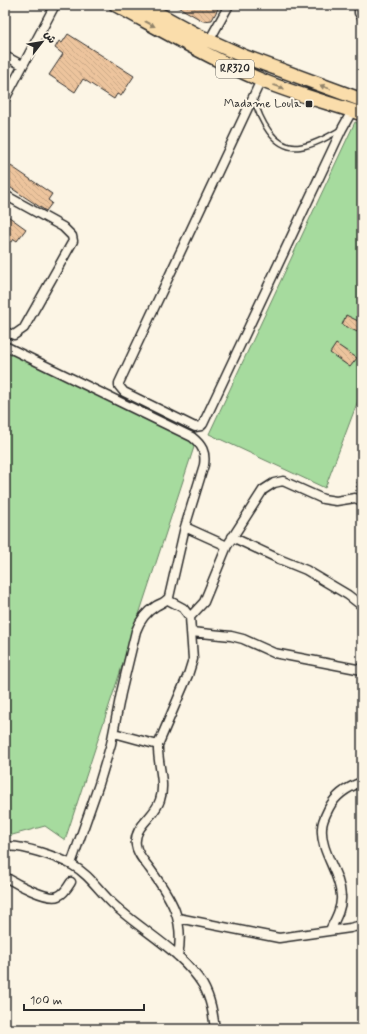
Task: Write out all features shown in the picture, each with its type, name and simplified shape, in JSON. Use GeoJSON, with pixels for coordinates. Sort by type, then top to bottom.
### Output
{"type":"FeatureCollection","features":[{"type":"Feature","properties":{"kind":"main road","name":"RR320"},"geometry":{"type":"LineString","coordinates":[[116,5],[224,64],[261,80],[357,112]]}},
{"type":"Feature","properties":{"kind":"main road","name":"RR320"},"geometry":{"type":"LineString","coordinates":[[142,5],[161,9],[209,41],[262,64],[362,100]]}},
{"type":"Feature","properties":{"kind":"street"},"geometry":{"type":"LineString","coordinates":[[5,99],[55,5]]}},
{"type":"Feature","properties":{"kind":"street"},"geometry":{"type":"LineString","coordinates":[[209,41],[229,5]]}},
{"type":"Feature","properties":{"kind":"street"},"geometry":{"type":"LineString","coordinates":[[359,5],[359,13],[362,17]]}},
{"type":"Feature","properties":{"kind":"street"},"geometry":{"type":"LineString","coordinates":[[5,56],[22,65]]}},
{"type":"Feature","properties":{"kind":"street"},"geometry":{"type":"LineString","coordinates":[[261,80],[119,383],[119,386],[124,392],[195,427],[203,424],[342,129],[357,112]]}},
{"type":"Feature","properties":{"kind":"street"},"geometry":{"type":"LineString","coordinates":[[5,195],[63,227],[72,236],[73,241],[24,328],[14,335],[5,332]]}},
{"type":"Feature","properties":{"kind":"street"},"geometry":{"type":"LineString","coordinates":[[5,346],[192,437],[200,444],[205,456],[204,465],[185,527],[168,600],[149,611],[138,624],[121,693],[114,732],[99,784],[71,864]]}},
{"type":"Feature","properties":{"kind":"street"},"geometry":{"type":"LineString","coordinates":[[190,617],[200,608],[206,598],[232,537],[252,508],[260,493],[268,486],[283,481],[328,500],[359,500]]}},
{"type":"Feature","properties":{"kind":"street"},"geometry":{"type":"LineString","coordinates":[[185,527],[227,546]]}},
{"type":"Feature","properties":{"kind":"street"},"geometry":{"type":"LineString","coordinates":[[232,537],[315,574],[348,595],[362,606]]}},
{"type":"Feature","properties":{"kind":"street"},"geometry":{"type":"LineString","coordinates":[[168,600],[183,608],[190,617],[193,653],[191,664],[158,745],[162,794],[160,801],[143,824],[137,835],[136,845],[140,856],[167,895],[178,918],[181,942],[178,956]]}},
{"type":"Feature","properties":{"kind":"street"},"geometry":{"type":"LineString","coordinates":[[191,632],[231,636],[243,639],[274,653],[362,670]]}},
{"type":"Feature","properties":{"kind":"street"},"geometry":{"type":"LineString","coordinates":[[114,732],[158,745]]}},
{"type":"Feature","properties":{"kind":"street"},"geometry":{"type":"LineString","coordinates":[[330,930],[341,904],[341,891],[323,839],[322,828],[326,814],[336,797],[346,789],[362,782]]}},
{"type":"Feature","properties":{"kind":"street"},"geometry":{"type":"LineString","coordinates":[[5,846],[18,847],[54,857],[71,864],[87,876],[112,904],[178,956],[197,977],[207,994],[216,1028]]}},
{"type":"Feature","properties":{"kind":"street"},"geometry":{"type":"LineString","coordinates":[[5,877],[28,890],[54,897],[60,895],[71,882]]}},
{"type":"Feature","properties":{"kind":"street"},"geometry":{"type":"LineString","coordinates":[[178,918],[279,938],[302,936],[362,925]]}},
{"type":"Feature","properties":{"kind":"lane"},"geometry":{"type":"LineString","coordinates":[[253,95],[259,113],[267,129],[274,137],[288,146],[295,148],[307,146],[342,129]]}},
{"type":"Feature","properties":{"kind":"path"},"geometry":{"type":"LineString","coordinates":[[359,500],[357,479],[362,454]]}},
{"type":"Feature","properties":{"kind":"green space"},"geometry":{"type":"Polygon","coordinates":[[[355,122],[362,125],[362,390],[325,488],[209,434],[355,122]]]}},
{"type":"Feature","properties":{"kind":"green space"},"geometry":{"type":"Polygon","coordinates":[[[5,348],[196,441],[65,840],[45,826],[5,837],[5,348]]]}},
{"type":"Feature","properties":{"kind":"building"},"geometry":{"type":"Polygon","coordinates":[[[175,5],[220,5],[212,20],[203,21],[175,5]]]}},
{"type":"Feature","properties":{"kind":"building"},"geometry":{"type":"Polygon","coordinates":[[[68,34],[134,76],[121,96],[117,94],[114,99],[83,79],[75,92],[49,75],[63,54],[55,48],[59,41],[62,43],[68,34]]]}},
{"type":"Feature","properties":{"kind":"building"},"geometry":{"type":"Polygon","coordinates":[[[5,162],[52,194],[48,200],[52,203],[46,211],[5,184],[5,162]]]}},
{"type":"Feature","properties":{"kind":"building"},"geometry":{"type":"Polygon","coordinates":[[[5,214],[26,229],[17,241],[14,239],[12,242],[5,237],[5,214]]]}},
{"type":"Feature","properties":{"kind":"building"},"geometry":{"type":"Polygon","coordinates":[[[346,315],[362,323],[362,334],[342,325],[346,315]]]}},
{"type":"Feature","properties":{"kind":"building"},"geometry":{"type":"Polygon","coordinates":[[[336,344],[357,358],[350,367],[330,353],[336,344]]]}},
{"type":"Feature","properties":{"kind":"place","name":"Madame Loula"},"geometry":{"type":"Point","coordinates":[309,104]}}]}
